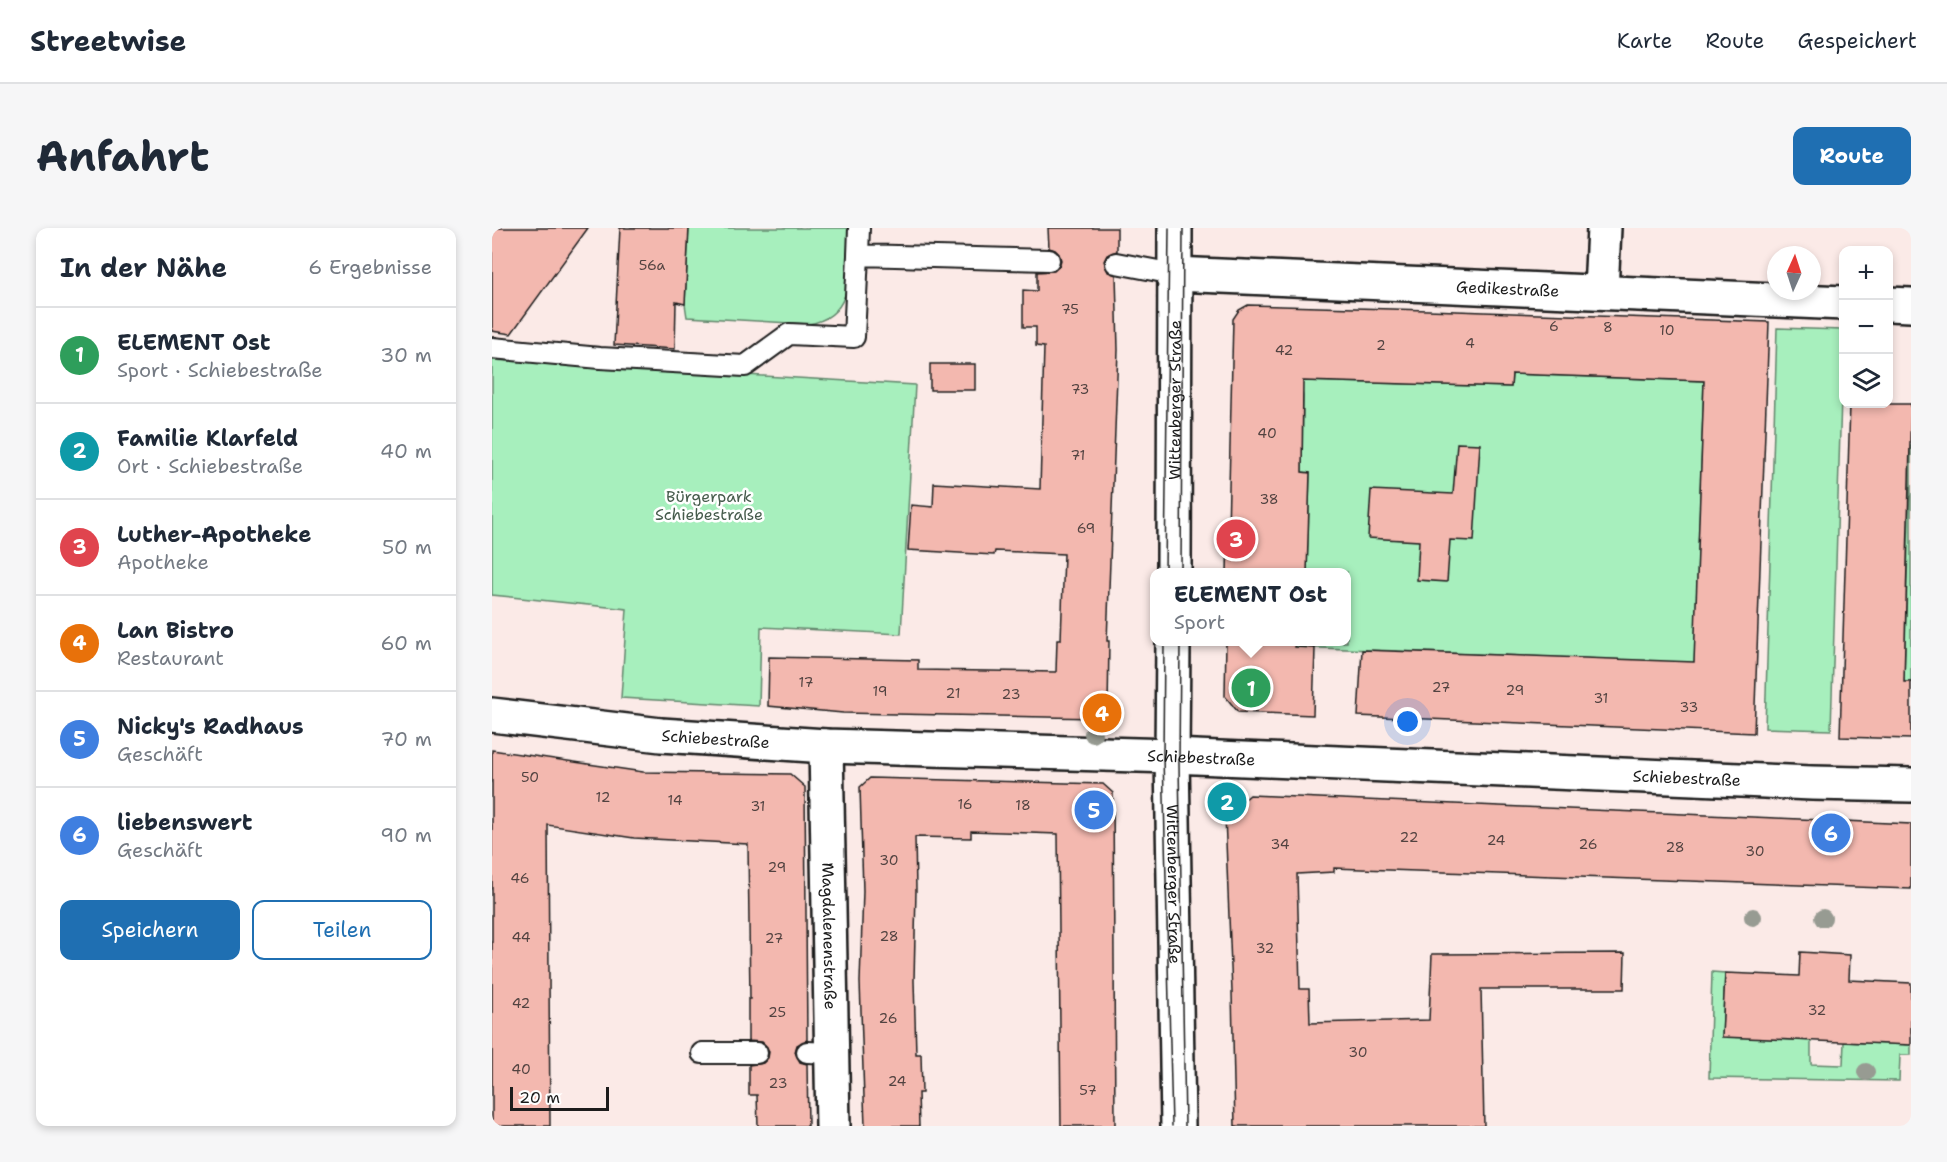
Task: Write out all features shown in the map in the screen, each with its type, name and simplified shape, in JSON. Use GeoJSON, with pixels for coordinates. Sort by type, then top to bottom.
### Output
{"type":"FeatureCollection","features":[{"type":"Feature","properties":{"kind":"street","name":"Wittenberger Straße"},"geometry":{"type":"LineString","coordinates":[[1174,568],[1175,228]]}},
{"type":"Feature","properties":{"kind":"street"},"geometry":{"type":"LineString","coordinates":[[1601,291],[1604,228]]}},
{"type":"Feature","properties":{"kind":"street","name":"Gedikestraße"},"geometry":{"type":"LineString","coordinates":[[1174,274],[1839,303]]}},
{"type":"Feature","properties":{"kind":"street"},"geometry":{"type":"LineString","coordinates":[[1893,304],[1911,305]]}},
{"type":"Feature","properties":{"kind":"street","name":"Wittenberger Straße"},"geometry":{"type":"LineString","coordinates":[[1173,646],[1172,756],[1178,1126]]}},
{"type":"Feature","properties":{"kind":"street","name":"Schiebestraße"},"geometry":{"type":"LineString","coordinates":[[492,715],[661,735],[826,746],[1172,756],[1812,783],[1911,785]]}},
{"type":"Feature","properties":{"kind":"street","name":"Magdalenenstraße"},"geometry":{"type":"LineString","coordinates":[[826,746],[819,1053],[833,1126]]}},
{"type":"Feature","properties":{"kind":"lane"},"geometry":{"type":"LineString","coordinates":[[492,348],[600,358],[745,366],[789,334],[854,338],[859,228]]}},
{"type":"Feature","properties":{"kind":"lane"},"geometry":{"type":"LineString","coordinates":[[858,255],[1049,260]]}},
{"type":"Feature","properties":{"kind":"lane"},"geometry":{"type":"LineString","coordinates":[[1116,263],[1174,274]]}},
{"type":"Feature","properties":{"kind":"lane"},"geometry":{"type":"LineString","coordinates":[[702,1053],[757,1053]]}},
{"type":"Feature","properties":{"kind":"green space"},"geometry":{"type":"Polygon","coordinates":[[[689,228],[849,228],[849,273],[843,300],[835,311],[824,319],[808,324],[687,317],[685,304],[689,228]]]}},
{"type":"Feature","properties":{"kind":"green space"},"geometry":{"type":"Polygon","coordinates":[[[1777,328],[1839,330],[1841,408],[1831,730],[1765,728],[1777,328]]]}},
{"type":"Feature","properties":{"kind":"green space","name":"Bürgerpark Schiebestraße"},"geometry":{"type":"Polygon","coordinates":[[[492,360],[915,385],[901,634],[761,627],[759,706],[621,698],[627,609],[492,595],[492,360]]]}},
{"type":"Feature","properties":{"kind":"green space"},"geometry":{"type":"Polygon","coordinates":[[[1512,374],[1704,381],[1694,673],[1653,661],[1295,647],[1351,646],[1351,568],[1307,568],[1310,473],[1302,472],[1303,396],[1300,381],[1511,387],[1512,374]]]}},
{"type":"Feature","properties":{"kind":"green space"},"geometry":{"type":"Polygon","coordinates":[[[1911,445],[1911,682],[1904,682],[1911,445]]]}},
{"type":"Feature","properties":{"kind":"green space"},"geometry":{"type":"Polygon","coordinates":[[[1712,972],[1725,973],[1722,1036],[1811,1041],[1811,1064],[1843,1065],[1844,1042],[1911,1045],[1911,1055],[1900,1055],[1899,1081],[1709,1078],[1712,972]]]}},
{"type":"Feature","properties":{"kind":"building"},"geometry":{"type":"Polygon","coordinates":[[[492,228],[588,228],[511,334],[492,331],[492,228]]]}},
{"type":"Feature","properties":{"kind":"building"},"geometry":{"type":"Polygon","coordinates":[[[620,228],[689,228],[685,304],[676,302],[675,349],[614,345],[620,228]]]}},
{"type":"Feature","properties":{"kind":"building"},"geometry":{"type":"Polygon","coordinates":[[[1048,228],[1117,228],[1117,251],[1107,255],[1104,261],[1108,272],[1116,275],[1118,350],[1107,641],[1109,641],[1108,709],[1096,718],[843,713],[768,706],[769,657],[918,660],[918,670],[1056,672],[1057,640],[1061,640],[1064,554],[995,551],[994,555],[908,550],[911,505],[933,507],[934,483],[1040,489],[1044,347],[1036,346],[1036,327],[1023,327],[1023,290],[1037,291],[1037,272],[1054,271],[1059,266],[1061,260],[1059,254],[1049,248],[1048,228]]]}},
{"type":"Feature","properties":{"kind":"building"},"geometry":{"type":"Polygon","coordinates":[[[1248,305],[1769,322],[1754,733],[1358,716],[1362,650],[1694,662],[1704,381],[1512,374],[1511,387],[1303,381],[1302,472],[1310,473],[1307,568],[1227,568],[1233,319],[1239,310],[1248,305]]]}},
{"type":"Feature","properties":{"kind":"building"},"geometry":{"type":"Polygon","coordinates":[[[930,364],[975,364],[975,390],[930,390],[930,364]]]}},
{"type":"Feature","properties":{"kind":"building"},"geometry":{"type":"Polygon","coordinates":[[[1893,404],[1911,404],[1904,682],[1911,682],[1911,739],[1840,737],[1850,408],[1893,408],[1893,404]]]}},
{"type":"Feature","properties":{"kind":"building"},"geometry":{"type":"Polygon","coordinates":[[[1457,443],[1480,444],[1474,541],[1450,540],[1447,582],[1417,580],[1419,541],[1368,538],[1371,490],[1453,494],[1457,443]]]}},
{"type":"Feature","properties":{"kind":"building"},"geometry":{"type":"Polygon","coordinates":[[[1226,646],[1315,648],[1313,715],[1238,712],[1225,696],[1226,646]]]}},
{"type":"Feature","properties":{"kind":"building"},"geometry":{"type":"Polygon","coordinates":[[[492,750],[643,772],[790,774],[805,787],[807,1040],[797,1045],[795,1052],[800,1062],[807,1064],[808,1126],[758,1126],[757,1095],[749,1095],[749,1065],[763,1063],[768,1058],[769,1052],[762,1042],[748,1041],[748,999],[750,999],[748,844],[634,838],[548,825],[550,1126],[492,1126],[492,750]]]}},
{"type":"Feature","properties":{"kind":"building"},"geometry":{"type":"Polygon","coordinates":[[[870,778],[1103,784],[1113,793],[1115,1126],[1061,1126],[1058,834],[971,831],[971,838],[915,837],[914,981],[916,1054],[921,1054],[922,1093],[918,1093],[919,1126],[865,1126],[860,982],[863,891],[860,787],[870,778]]]}},
{"type":"Feature","properties":{"kind":"building"},"geometry":{"type":"Polygon","coordinates":[[[1250,795],[1911,824],[1911,889],[1334,868],[1334,872],[1297,874],[1300,989],[1309,989],[1310,1023],[1429,1020],[1432,954],[1625,953],[1624,989],[1481,989],[1484,1126],[1235,1126],[1225,816],[1250,795]]]}},
{"type":"Feature","properties":{"kind":"building"},"geometry":{"type":"Polygon","coordinates":[[[1800,952],[1850,955],[1849,980],[1911,983],[1911,1045],[1722,1037],[1725,973],[1799,976],[1800,952]]]}},
{"type":"Feature","properties":{"kind":"tram line"},"geometry":{"type":"LineString","coordinates":[[1165,568],[1169,228]]}},
{"type":"Feature","properties":{"kind":"tram line"},"geometry":{"type":"LineString","coordinates":[[1181,568],[1183,228]]}},
{"type":"Feature","properties":{"kind":"tram line"},"geometry":{"type":"LineString","coordinates":[[1164,646],[1163,756],[1172,1126]]}},
{"type":"Feature","properties":{"kind":"tram line"},"geometry":{"type":"LineString","coordinates":[[1180,646],[1179,764],[1185,1126]]}},
{"type":"Feature","properties":{"kind":"place","name":"Luther-Apotheke"},"geometry":{"type":"Point","coordinates":[1236,539]}},
{"type":"Feature","properties":{"kind":"place","name":"ELEMENT Ost"},"geometry":{"type":"Point","coordinates":[1251,688]}},
{"type":"Feature","properties":{"kind":"place","name":"Lan Bistro"},"geometry":{"type":"Point","coordinates":[1102,713]}},
{"type":"Feature","properties":{"kind":"place","name":"Familie Klarfeld"},"geometry":{"type":"Point","coordinates":[1227,802]}},
{"type":"Feature","properties":{"kind":"place","name":"Nicky's Radhaus"},"geometry":{"type":"Point","coordinates":[1094,810]}},
{"type":"Feature","properties":{"kind":"place","name":"liebenswert"},"geometry":{"type":"Point","coordinates":[1831,833]}}]}
